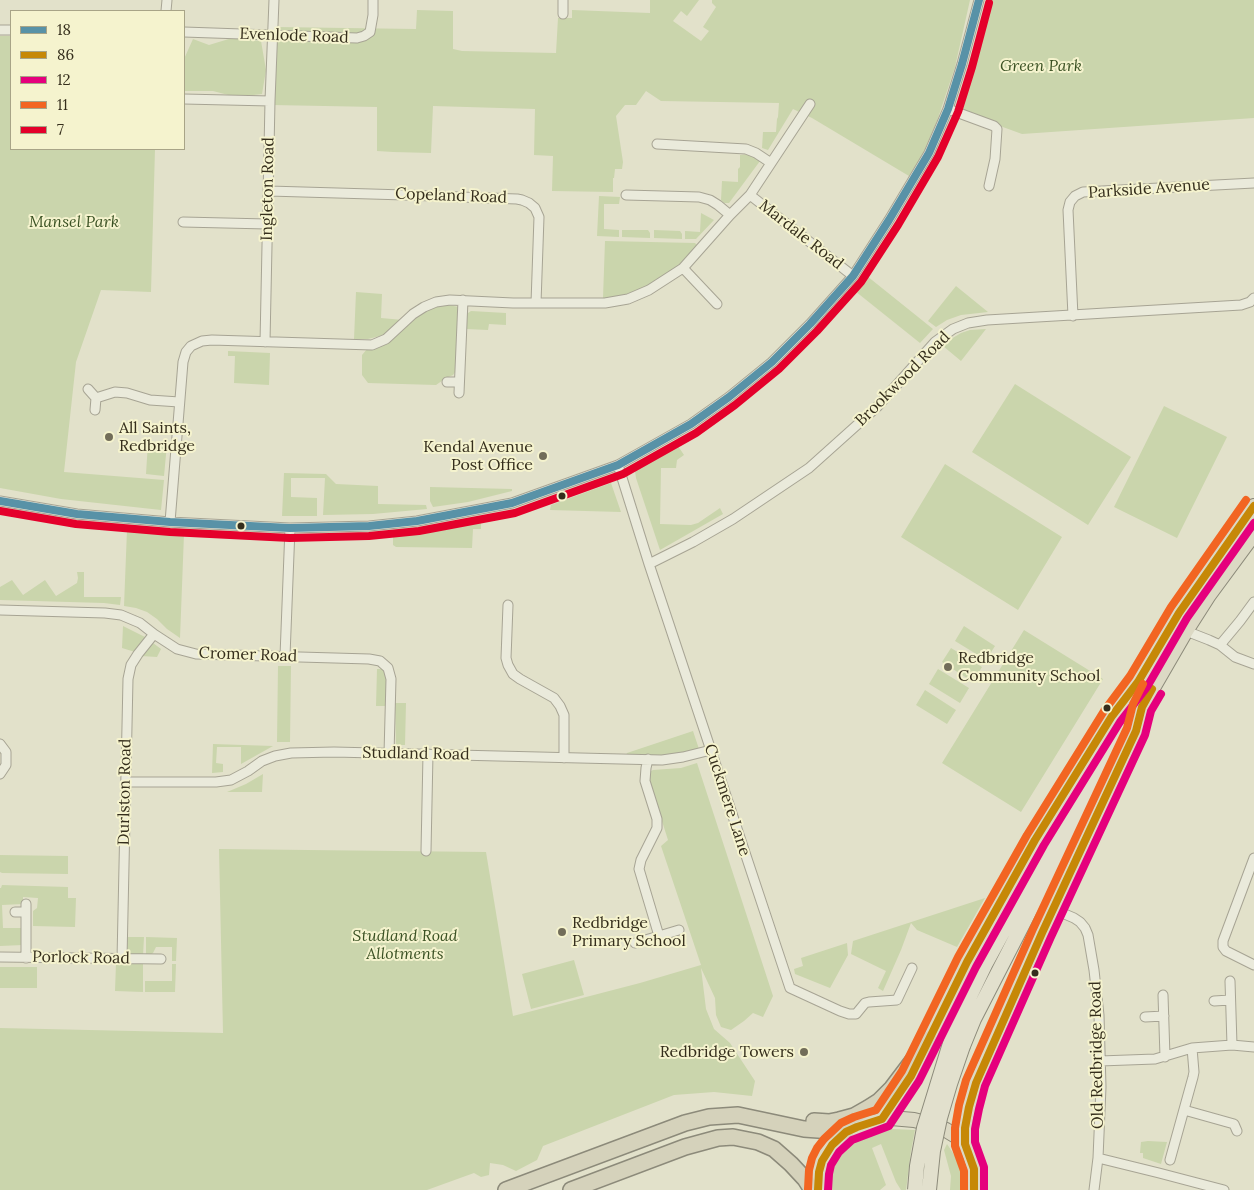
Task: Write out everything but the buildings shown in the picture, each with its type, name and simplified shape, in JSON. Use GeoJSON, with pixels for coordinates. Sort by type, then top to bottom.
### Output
{"type":"FeatureCollection","features":[{"type":"Feature","properties":{"kind":"highway"},"geometry":{"type":"LineString","coordinates":[[882,1119],[911,1076],[967,962],[1035,840],[1112,716],[1138,682],[1179,613],[1254,506]]}},
{"type":"Feature","properties":{"kind":"highway"},"geometry":{"type":"LineString","coordinates":[[974,1190],[974,1169],[965,1144],[966,1118],[976,1083],[1053,909],[1136,731],[1142,706],[1209,595],[1254,534]]}},
{"type":"Feature","properties":{"kind":"highway"},"geometry":{"type":"LineString","coordinates":[[506,1190],[685,1123],[709,1117],[766,1114],[802,1121],[819,1122],[854,1116],[879,1101],[892,1088],[929,1039]]}},
{"type":"Feature","properties":{"kind":"highway"},"geometry":{"type":"LineString","coordinates":[[738,1115],[804,1129],[846,1132]]}},
{"type":"Feature","properties":{"kind":"highway"},"geometry":{"type":"LineString","coordinates":[[818,1190],[819,1172],[826,1153],[832,1145],[846,1132],[882,1119],[900,1118],[934,1125],[952,1133],[965,1144]]}},
{"type":"Feature","properties":{"kind":"highway"},"geometry":{"type":"LineString","coordinates":[[571,1190],[685,1147],[718,1138],[733,1137],[758,1142],[774,1149],[792,1164],[812,1190]]}},
{"type":"Feature","properties":{"kind":"main road"},"geometry":{"type":"LineString","coordinates":[[929,1190],[940,1118],[950,1084],[957,1043],[958,1021],[985,965],[1138,682]]}},
{"type":"Feature","properties":{"kind":"main road"},"geometry":{"type":"LineString","coordinates":[[915,1190],[924,1128],[938,1077],[957,1043],[974,1019],[1023,922],[1142,706]]}},
{"type":"Feature","properties":{"kind":"street","name":"Ingleton Road"},"geometry":{"type":"LineString","coordinates":[[265,342],[274,0]]}},
{"type":"Feature","properties":{"kind":"street","name":"Evenlode Road"},"geometry":{"type":"LineString","coordinates":[[185,32],[357,38],[370,32],[373,0]]}},
{"type":"Feature","properties":{"kind":"street"},"geometry":{"type":"LineString","coordinates":[[562,0],[563,14]]}},
{"type":"Feature","properties":{"kind":"street"},"geometry":{"type":"LineString","coordinates":[[0,501],[77,514],[170,522],[290,528],[369,526],[417,521],[512,503],[618,465],[691,424],[729,397],[772,362],[810,324],[853,276],[889,220],[928,153],[948,109],[979,0]]}},
{"type":"Feature","properties":{"kind":"street"},"geometry":{"type":"LineString","coordinates":[[185,100],[270,101]]}},
{"type":"Feature","properties":{"kind":"street"},"geometry":{"type":"LineString","coordinates":[[170,522],[183,362],[186,352],[191,346],[202,341],[372,345],[386,339],[413,314],[436,302],[463,300],[605,304],[628,299],[649,290],[683,268],[750,195],[810,104]]}},
{"type":"Feature","properties":{"kind":"street"},"geometry":{"type":"LineString","coordinates":[[948,109],[994,126],[997,129],[995,159],[989,186]]}},
{"type":"Feature","properties":{"kind":"street"},"geometry":{"type":"LineString","coordinates":[[657,144],[746,149],[771,163]]}},
{"type":"Feature","properties":{"kind":"street","name":"Parkside Avenue"},"geometry":{"type":"LineString","coordinates":[[1073,316],[1068,210],[1070,202],[1075,196],[1083,192],[1254,183]]}},
{"type":"Feature","properties":{"kind":"street","name":"Copeland Road"},"geometry":{"type":"LineString","coordinates":[[269,191],[522,200],[535,208],[539,217],[536,303]]}},
{"type":"Feature","properties":{"kind":"street"},"geometry":{"type":"LineString","coordinates":[[626,195],[699,197],[710,200],[730,215]]}},
{"type":"Feature","properties":{"kind":"street","name":"Mardale Road"},"geometry":{"type":"LineString","coordinates":[[750,195],[853,276]]}},
{"type":"Feature","properties":{"kind":"street"},"geometry":{"type":"LineString","coordinates":[[183,222],[267,224]]}},
{"type":"Feature","properties":{"kind":"street"},"geometry":{"type":"LineString","coordinates":[[683,268],[717,304]]}},
{"type":"Feature","properties":{"kind":"street","name":"Brookwood Road"},"geometry":{"type":"LineString","coordinates":[[649,564],[733,520],[809,468],[877,407],[935,342],[953,328],[987,320],[1241,305],[1250,302],[1254,298]]}},
{"type":"Feature","properties":{"kind":"street"},"geometry":{"type":"LineString","coordinates":[[459,393],[463,300]]}},
{"type":"Feature","properties":{"kind":"street"},"geometry":{"type":"LineString","coordinates":[[446,382],[459,382]]}},
{"type":"Feature","properties":{"kind":"street"},"geometry":{"type":"LineString","coordinates":[[88,389],[96,398],[95,410]]}},
{"type":"Feature","properties":{"kind":"street"},"geometry":{"type":"LineString","coordinates":[[96,398],[115,392],[127,393],[150,400],[179,402]]}},
{"type":"Feature","properties":{"kind":"street","name":"Cuckmere Lane"},"geometry":{"type":"LineString","coordinates":[[618,465],[790,988],[840,1011],[856,1014],[865,1003],[897,1000],[912,968]]}},
{"type":"Feature","properties":{"kind":"street"},"geometry":{"type":"LineString","coordinates":[[285,656],[290,528]]}},
{"type":"Feature","properties":{"kind":"street"},"geometry":{"type":"LineString","coordinates":[[1220,645],[1254,602]]}},
{"type":"Feature","properties":{"kind":"street"},"geometry":{"type":"LineString","coordinates":[[508,605],[506,658],[508,665],[513,674],[554,698],[560,706],[564,715],[564,758]]}},
{"type":"Feature","properties":{"kind":"street","name":"Cromer Road"},"geometry":{"type":"LineString","coordinates":[[0,610],[121,615],[140,623],[177,649],[196,654],[376,660],[388,668],[391,679],[390,754]]}},
{"type":"Feature","properties":{"kind":"street"},"geometry":{"type":"LineString","coordinates":[[1186,631],[1220,645],[1235,657],[1254,664]]}},
{"type":"Feature","properties":{"kind":"street","name":"Durlston Road"},"geometry":{"type":"LineString","coordinates":[[122,959],[128,679],[131,665],[154,634]]}},
{"type":"Feature","properties":{"kind":"street"},"geometry":{"type":"LineString","coordinates":[[0,744],[6,752],[6,764],[0,774]]}},
{"type":"Feature","properties":{"kind":"street","name":"Studland Road"},"geometry":{"type":"LineString","coordinates":[[126,782],[216,782],[231,780],[262,761],[290,753],[334,752],[662,760],[683,758],[711,750]]}},
{"type":"Feature","properties":{"kind":"street"},"geometry":{"type":"LineString","coordinates":[[426,852],[428,754]]}},
{"type":"Feature","properties":{"kind":"street"},"geometry":{"type":"LineString","coordinates":[[648,759],[645,781],[657,818],[657,828],[641,860],[639,869],[659,936]]}},
{"type":"Feature","properties":{"kind":"street"},"geometry":{"type":"LineString","coordinates":[[1254,858],[1223,942],[1226,952],[1254,965]]}},
{"type":"Feature","properties":{"kind":"street"},"geometry":{"type":"LineString","coordinates":[[15,912],[26,908],[26,958]]}},
{"type":"Feature","properties":{"kind":"street","name":"Old Redbridge Road"},"geometry":{"type":"LineString","coordinates":[[1053,909],[1080,922],[1088,935],[1094,970],[1099,1015],[1100,1061],[1098,1158],[1094,1190]]}},
{"type":"Feature","properties":{"kind":"street"},"geometry":{"type":"LineString","coordinates":[[635,943],[678,930]]}},
{"type":"Feature","properties":{"kind":"street","name":"Porlock Road"},"geometry":{"type":"LineString","coordinates":[[0,957],[161,960]]}},
{"type":"Feature","properties":{"kind":"street"},"geometry":{"type":"LineString","coordinates":[[1230,981],[1232,1045]]}},
{"type":"Feature","properties":{"kind":"street"},"geometry":{"type":"LineString","coordinates":[[1162,995],[1165,1057]]}},
{"type":"Feature","properties":{"kind":"street"},"geometry":{"type":"LineString","coordinates":[[1214,1001],[1230,1000]]}},
{"type":"Feature","properties":{"kind":"street"},"geometry":{"type":"LineString","coordinates":[[1145,1017],[1164,1016]]}},
{"type":"Feature","properties":{"kind":"street"},"geometry":{"type":"LineString","coordinates":[[1100,1061],[1155,1059],[1192,1048],[1232,1045],[1254,1047]]}},
{"type":"Feature","properties":{"kind":"street"},"geometry":{"type":"LineString","coordinates":[[1170,1160],[1194,1072],[1192,1048]]}},
{"type":"Feature","properties":{"kind":"street"},"geometry":{"type":"LineString","coordinates":[[1184,1110],[1234,1124],[1237,1131]]}},
{"type":"Feature","properties":{"kind":"street"},"geometry":{"type":"LineString","coordinates":[[1098,1158],[1224,1190]]}},
{"type":"Feature","properties":{"kind":"green space"},"geometry":{"type":"Polygon","coordinates":[[[650,0],[699,0],[687,16],[681,11],[673,21],[701,41],[709,31],[703,27],[716,7],[712,0],[970,0],[955,67],[937,121],[923,154],[909,176],[812,118],[793,109],[768,150],[762,148],[763,132],[776,132],[779,103],[661,101],[646,91],[636,105],[625,105],[616,116],[623,162],[622,169],[615,169],[613,192],[552,191],[553,156],[534,155],[535,109],[433,106],[431,153],[377,151],[377,107],[272,105],[276,27],[416,29],[417,10],[453,11],[453,49],[462,51],[556,53],[558,18],[572,18],[572,10],[650,13],[650,0]]]}},
{"type":"Feature","properties":{"kind":"green space","name":"Green Park"},"geometry":{"type":"Polygon","coordinates":[[[992,0],[1254,0],[1254,118],[1022,134],[959,111],[992,0]]]}},
{"type":"Feature","properties":{"kind":"green space","name":"Mansel Park"},"geometry":{"type":"Polygon","coordinates":[[[0,36],[10,36],[10,150],[155,150],[151,292],[101,290],[76,362],[64,472],[164,480],[161,510],[61,499],[0,488],[0,36]]]}},
{"type":"Feature","properties":{"kind":"green space"},"geometry":{"type":"Polygon","coordinates":[[[232,38],[261,41],[266,70],[262,94],[236,97],[213,91],[185,91],[185,57],[193,39],[209,45],[232,38]]]}},
{"type":"Feature","properties":{"kind":"green space"},"geometry":{"type":"Polygon","coordinates":[[[751,154],[760,161],[729,203],[724,203],[721,200],[722,181],[738,182],[740,155],[751,154]]]}},
{"type":"Feature","properties":{"kind":"green space"},"geometry":{"type":"Polygon","coordinates":[[[599,196],[620,197],[619,204],[604,204],[604,229],[619,230],[619,237],[597,236],[599,196]]]}},
{"type":"Feature","properties":{"kind":"green space"},"geometry":{"type":"Polygon","coordinates":[[[701,213],[714,220],[696,239],[685,239],[685,231],[700,232],[701,213]]]}},
{"type":"Feature","properties":{"kind":"green space"},"geometry":{"type":"Polygon","coordinates":[[[622,230],[648,230],[650,238],[622,237],[622,230]]]}},
{"type":"Feature","properties":{"kind":"green space"},"geometry":{"type":"Polygon","coordinates":[[[654,230],[680,231],[682,239],[654,238],[654,230]]]}},
{"type":"Feature","properties":{"kind":"green space"},"geometry":{"type":"Polygon","coordinates":[[[605,241],[695,243],[698,246],[678,266],[641,290],[608,299],[603,298],[605,241]]]}},
{"type":"Feature","properties":{"kind":"green space"},"geometry":{"type":"Polygon","coordinates":[[[867,276],[933,329],[920,343],[855,291],[867,276]]]}},
{"type":"Feature","properties":{"kind":"green space"},"geometry":{"type":"Polygon","coordinates":[[[956,286],[988,312],[961,315],[947,320],[936,327],[928,321],[956,286]]]}},
{"type":"Feature","properties":{"kind":"green space"},"geometry":{"type":"Polygon","coordinates":[[[356,292],[382,294],[381,318],[403,320],[384,335],[368,339],[354,339],[356,292]]]}},
{"type":"Feature","properties":{"kind":"green space"},"geometry":{"type":"Polygon","coordinates":[[[448,305],[459,307],[456,371],[453,375],[436,385],[368,383],[362,375],[362,355],[367,349],[432,307],[448,305]]]}},
{"type":"Feature","properties":{"kind":"green space"},"geometry":{"type":"Polygon","coordinates":[[[471,311],[506,313],[506,325],[489,324],[488,330],[466,329],[466,315],[471,311]]]}},
{"type":"Feature","properties":{"kind":"green space"},"geometry":{"type":"Polygon","coordinates":[[[986,329],[961,361],[943,346],[961,333],[970,330],[986,329]]]}},
{"type":"Feature","properties":{"kind":"green space"},"geometry":{"type":"Polygon","coordinates":[[[228,351],[270,353],[269,385],[234,383],[235,356],[228,356],[228,351]]]}},
{"type":"Feature","properties":{"kind":"green space"},"geometry":{"type":"Polygon","coordinates":[[[1015,384],[1131,457],[1088,525],[972,452],[1015,384]]]}},
{"type":"Feature","properties":{"kind":"green space"},"geometry":{"type":"Polygon","coordinates":[[[1164,406],[1227,437],[1177,538],[1114,507],[1164,406]]]}},
{"type":"Feature","properties":{"kind":"green space"},"geometry":{"type":"Polygon","coordinates":[[[148,443],[167,444],[164,476],[146,474],[148,443]]]}},
{"type":"Feature","properties":{"kind":"green space"},"geometry":{"type":"Polygon","coordinates":[[[678,446],[684,455],[677,460],[676,468],[661,468],[660,524],[691,525],[698,523],[720,508],[723,514],[660,550],[635,471],[678,446]]]}},
{"type":"Feature","properties":{"kind":"green space"},"geometry":{"type":"Polygon","coordinates":[[[945,464],[1062,537],[1018,610],[901,537],[945,464]]]}},
{"type":"Feature","properties":{"kind":"green space"},"geometry":{"type":"Polygon","coordinates":[[[284,473],[326,474],[336,484],[378,486],[378,504],[426,505],[427,509],[373,514],[323,515],[325,478],[291,478],[291,497],[317,498],[317,516],[282,516],[284,473]]]}},
{"type":"Feature","properties":{"kind":"green space"},"geometry":{"type":"Polygon","coordinates":[[[611,483],[621,512],[550,510],[551,505],[611,483]]]}},
{"type":"Feature","properties":{"kind":"green space"},"geometry":{"type":"Polygon","coordinates":[[[430,487],[512,489],[512,491],[468,502],[433,507],[430,501],[430,487]]]}},
{"type":"Feature","properties":{"kind":"green space"},"geometry":{"type":"Polygon","coordinates":[[[481,523],[481,529],[473,529],[472,548],[396,547],[393,545],[393,535],[481,523]]]}},
{"type":"Feature","properties":{"kind":"green space"},"geometry":{"type":"Polygon","coordinates":[[[127,530],[184,534],[180,638],[147,612],[124,606],[127,530]]]}},
{"type":"Feature","properties":{"kind":"green space"},"geometry":{"type":"Polygon","coordinates":[[[77,572],[84,572],[84,597],[121,597],[120,605],[0,600],[0,587],[12,580],[23,595],[45,580],[56,596],[77,583],[77,572]]]}},
{"type":"Feature","properties":{"kind":"green space"},"geometry":{"type":"Polygon","coordinates":[[[123,626],[145,637],[135,652],[122,648],[123,626]]]}},
{"type":"Feature","properties":{"kind":"green space"},"geometry":{"type":"Polygon","coordinates":[[[964,626],[995,646],[986,660],[955,641],[964,626]]]}},
{"type":"Feature","properties":{"kind":"green space"},"geometry":{"type":"Polygon","coordinates":[[[1024,630],[1103,679],[1021,812],[942,763],[1024,630]]]}},
{"type":"Feature","properties":{"kind":"green space"},"geometry":{"type":"Polygon","coordinates":[[[153,643],[161,649],[157,657],[141,656],[148,647],[153,643]]]}},
{"type":"Feature","properties":{"kind":"green space"},"geometry":{"type":"Polygon","coordinates":[[[951,648],[982,667],[973,682],[942,662],[951,648]]]}},
{"type":"Feature","properties":{"kind":"green space"},"geometry":{"type":"Polygon","coordinates":[[[278,666],[291,666],[290,742],[277,742],[278,666]]]}},
{"type":"Feature","properties":{"kind":"green space"},"geometry":{"type":"Polygon","coordinates":[[[377,669],[384,669],[387,678],[387,706],[376,706],[377,669]]]}},
{"type":"Feature","properties":{"kind":"green space"},"geometry":{"type":"Polygon","coordinates":[[[938,669],[969,688],[960,703],[929,684],[938,669]]]}},
{"type":"Feature","properties":{"kind":"green space"},"geometry":{"type":"Polygon","coordinates":[[[925,690],[956,710],[947,724],[916,705],[925,690]]]}},
{"type":"Feature","properties":{"kind":"green space"},"geometry":{"type":"Polygon","coordinates":[[[395,703],[406,703],[405,745],[396,745],[395,703]]]}},
{"type":"Feature","properties":{"kind":"green space"},"geometry":{"type":"Polygon","coordinates":[[[693,731],[699,749],[670,755],[626,755],[627,753],[693,731]]]}},
{"type":"Feature","properties":{"kind":"green space"},"geometry":{"type":"Polygon","coordinates":[[[213,744],[273,746],[241,764],[241,747],[217,747],[216,763],[223,764],[223,772],[212,773],[213,744]]]}},
{"type":"Feature","properties":{"kind":"green space","name":"Studland Road Allotments"},"geometry":{"type":"Polygon","coordinates":[[[697,763],[773,996],[763,1017],[753,1013],[731,1030],[721,1027],[716,1015],[715,998],[701,968],[706,1009],[714,1029],[730,1043],[755,1081],[752,1096],[714,1092],[674,1095],[543,1146],[537,1160],[516,1171],[503,1165],[490,1163],[489,1175],[481,1177],[474,1173],[427,1190],[0,1190],[0,1028],[223,1033],[219,849],[486,852],[513,1016],[701,965],[661,846],[668,840],[648,777],[649,772],[653,770],[681,768],[697,763]]]}},
{"type":"Feature","properties":{"kind":"green space"},"geometry":{"type":"Polygon","coordinates":[[[263,774],[262,792],[227,792],[246,784],[263,774]]]}},
{"type":"Feature","properties":{"kind":"green space"},"geometry":{"type":"Polygon","coordinates":[[[0,855],[68,856],[68,874],[2,873],[0,872],[0,855]]]}},
{"type":"Feature","properties":{"kind":"green space"},"geometry":{"type":"Polygon","coordinates":[[[2,885],[68,887],[68,898],[76,898],[75,927],[33,926],[33,911],[37,908],[38,898],[23,897],[23,904],[2,905],[3,928],[23,928],[23,945],[0,946],[0,888],[2,885]]]}},
{"type":"Feature","properties":{"kind":"green space"},"geometry":{"type":"Polygon","coordinates":[[[985,898],[957,947],[917,930],[911,923],[883,991],[878,988],[886,971],[851,954],[853,941],[985,898]]]}},
{"type":"Feature","properties":{"kind":"green space"},"geometry":{"type":"Polygon","coordinates":[[[126,937],[144,937],[143,956],[128,955],[126,953],[126,937]]]}},
{"type":"Feature","properties":{"kind":"green space"},"geometry":{"type":"Polygon","coordinates":[[[146,937],[177,938],[176,961],[172,961],[172,947],[156,947],[153,953],[146,956],[146,937]]]}},
{"type":"Feature","properties":{"kind":"green space"},"geometry":{"type":"Polygon","coordinates":[[[847,943],[848,955],[830,988],[795,974],[794,969],[803,966],[801,958],[847,943]]]}},
{"type":"Feature","properties":{"kind":"green space"},"geometry":{"type":"Polygon","coordinates":[[[574,960],[584,995],[531,1009],[522,974],[574,960]]]}},
{"type":"Feature","properties":{"kind":"green space"},"geometry":{"type":"Polygon","coordinates":[[[116,964],[143,964],[143,992],[115,991],[116,964]]]}},
{"type":"Feature","properties":{"kind":"green space"},"geometry":{"type":"Polygon","coordinates":[[[172,964],[176,964],[175,992],[145,992],[145,981],[172,981],[172,964]]]}},
{"type":"Feature","properties":{"kind":"green space"},"geometry":{"type":"Polygon","coordinates":[[[0,967],[37,967],[37,988],[0,988],[0,967]]]}},
{"type":"Feature","properties":{"kind":"green space"},"geometry":{"type":"Polygon","coordinates":[[[893,1129],[915,1130],[906,1190],[901,1190],[896,1182],[881,1144],[872,1148],[886,1185],[880,1190],[828,1190],[827,1183],[834,1161],[849,1143],[866,1134],[893,1129]]]}},
{"type":"Feature","properties":{"kind":"green space"},"geometry":{"type":"Polygon","coordinates":[[[1141,1142],[1167,1142],[1161,1164],[1143,1158],[1143,1153],[1140,1153],[1141,1142]]]}},
{"type":"Feature","properties":{"kind":"green space"},"geometry":{"type":"Polygon","coordinates":[[[947,1144],[955,1156],[959,1167],[962,1179],[961,1190],[950,1190],[951,1176],[944,1150],[947,1144]]]}},
{"type":"Feature","properties":{"kind":"transit line","name":"18"},"geometry":{"type":"LineString","coordinates":[[0,501],[77,514],[170,522],[290,528],[369,526],[417,521],[512,503],[618,465],[691,424],[729,397],[772,362],[810,324],[853,276],[929,153],[948,109],[979,0]]}},
{"type":"Feature","properties":{"kind":"transit line","name":"7"},"geometry":{"type":"LineString","coordinates":[[0,511],[76,524],[170,532],[290,538],[369,536],[419,531],[515,513],[623,474],[696,433],[735,405],[779,369],[817,331],[861,282],[898,225],[938,157],[958,112],[989,3]]}},
{"type":"Feature","properties":{"kind":"transit line","name":"11"},"geometry":{"type":"LineString","coordinates":[[808,1189],[812,1158],[824,1139],[841,1123],[876,1110],[902,1071],[958,957],[1027,835],[1104,711],[1130,676],[1171,607],[1246,500]]}},
{"type":"Feature","properties":{"kind":"transit line","name":"86"},"geometry":{"type":"LineString","coordinates":[[818,1190],[822,1161],[832,1145],[846,1132],[882,1119],[911,1076],[967,962],[1035,840],[1112,716],[1138,682],[1179,613],[1254,506]]}},
{"type":"Feature","properties":{"kind":"transit line","name":"12"},"geometry":{"type":"LineString","coordinates":[[828,1190],[831,1165],[839,1152],[852,1140],[889,1126],[919,1081],[976,967],[1044,845],[1120,722],[1147,687],[1187,618],[1254,523]]}},
{"type":"Feature","properties":{"kind":"transit line","name":"11"},"geometry":{"type":"LineString","coordinates":[[964,1190],[964,1171],[955,1146],[955,1128],[966,1080],[1033,929],[1127,728],[1133,704],[1143,684]]}},
{"type":"Feature","properties":{"kind":"transit line","name":"86"},"geometry":{"type":"LineString","coordinates":[[974,1190],[974,1169],[965,1144],[965,1128],[976,1083],[1042,933],[1136,731],[1142,707],[1152,689]]}},
{"type":"Feature","properties":{"kind":"transit line","name":"12"},"geometry":{"type":"LineString","coordinates":[[984,1190],[984,1167],[975,1142],[975,1129],[985,1086],[1051,937],[1145,735],[1151,711],[1161,694]]}},
{"type":"Feature","properties":{"kind":"place","name":"All Saints, Redbridge"},"geometry":{"type":"Point","coordinates":[109,437]}},
{"type":"Feature","properties":{"kind":"place","name":"Kendal Avenue Post Office"},"geometry":{"type":"Point","coordinates":[543,456]}},
{"type":"Feature","properties":{"kind":"place","name":"Redbridge Community School"},"geometry":{"type":"Point","coordinates":[948,667]}},
{"type":"Feature","properties":{"kind":"place","name":"Redbridge Primary School"},"geometry":{"type":"Point","coordinates":[562,932]}},
{"type":"Feature","properties":{"kind":"place","name":"Redbridge Towers"},"geometry":{"type":"Point","coordinates":[804,1052]}}]}
